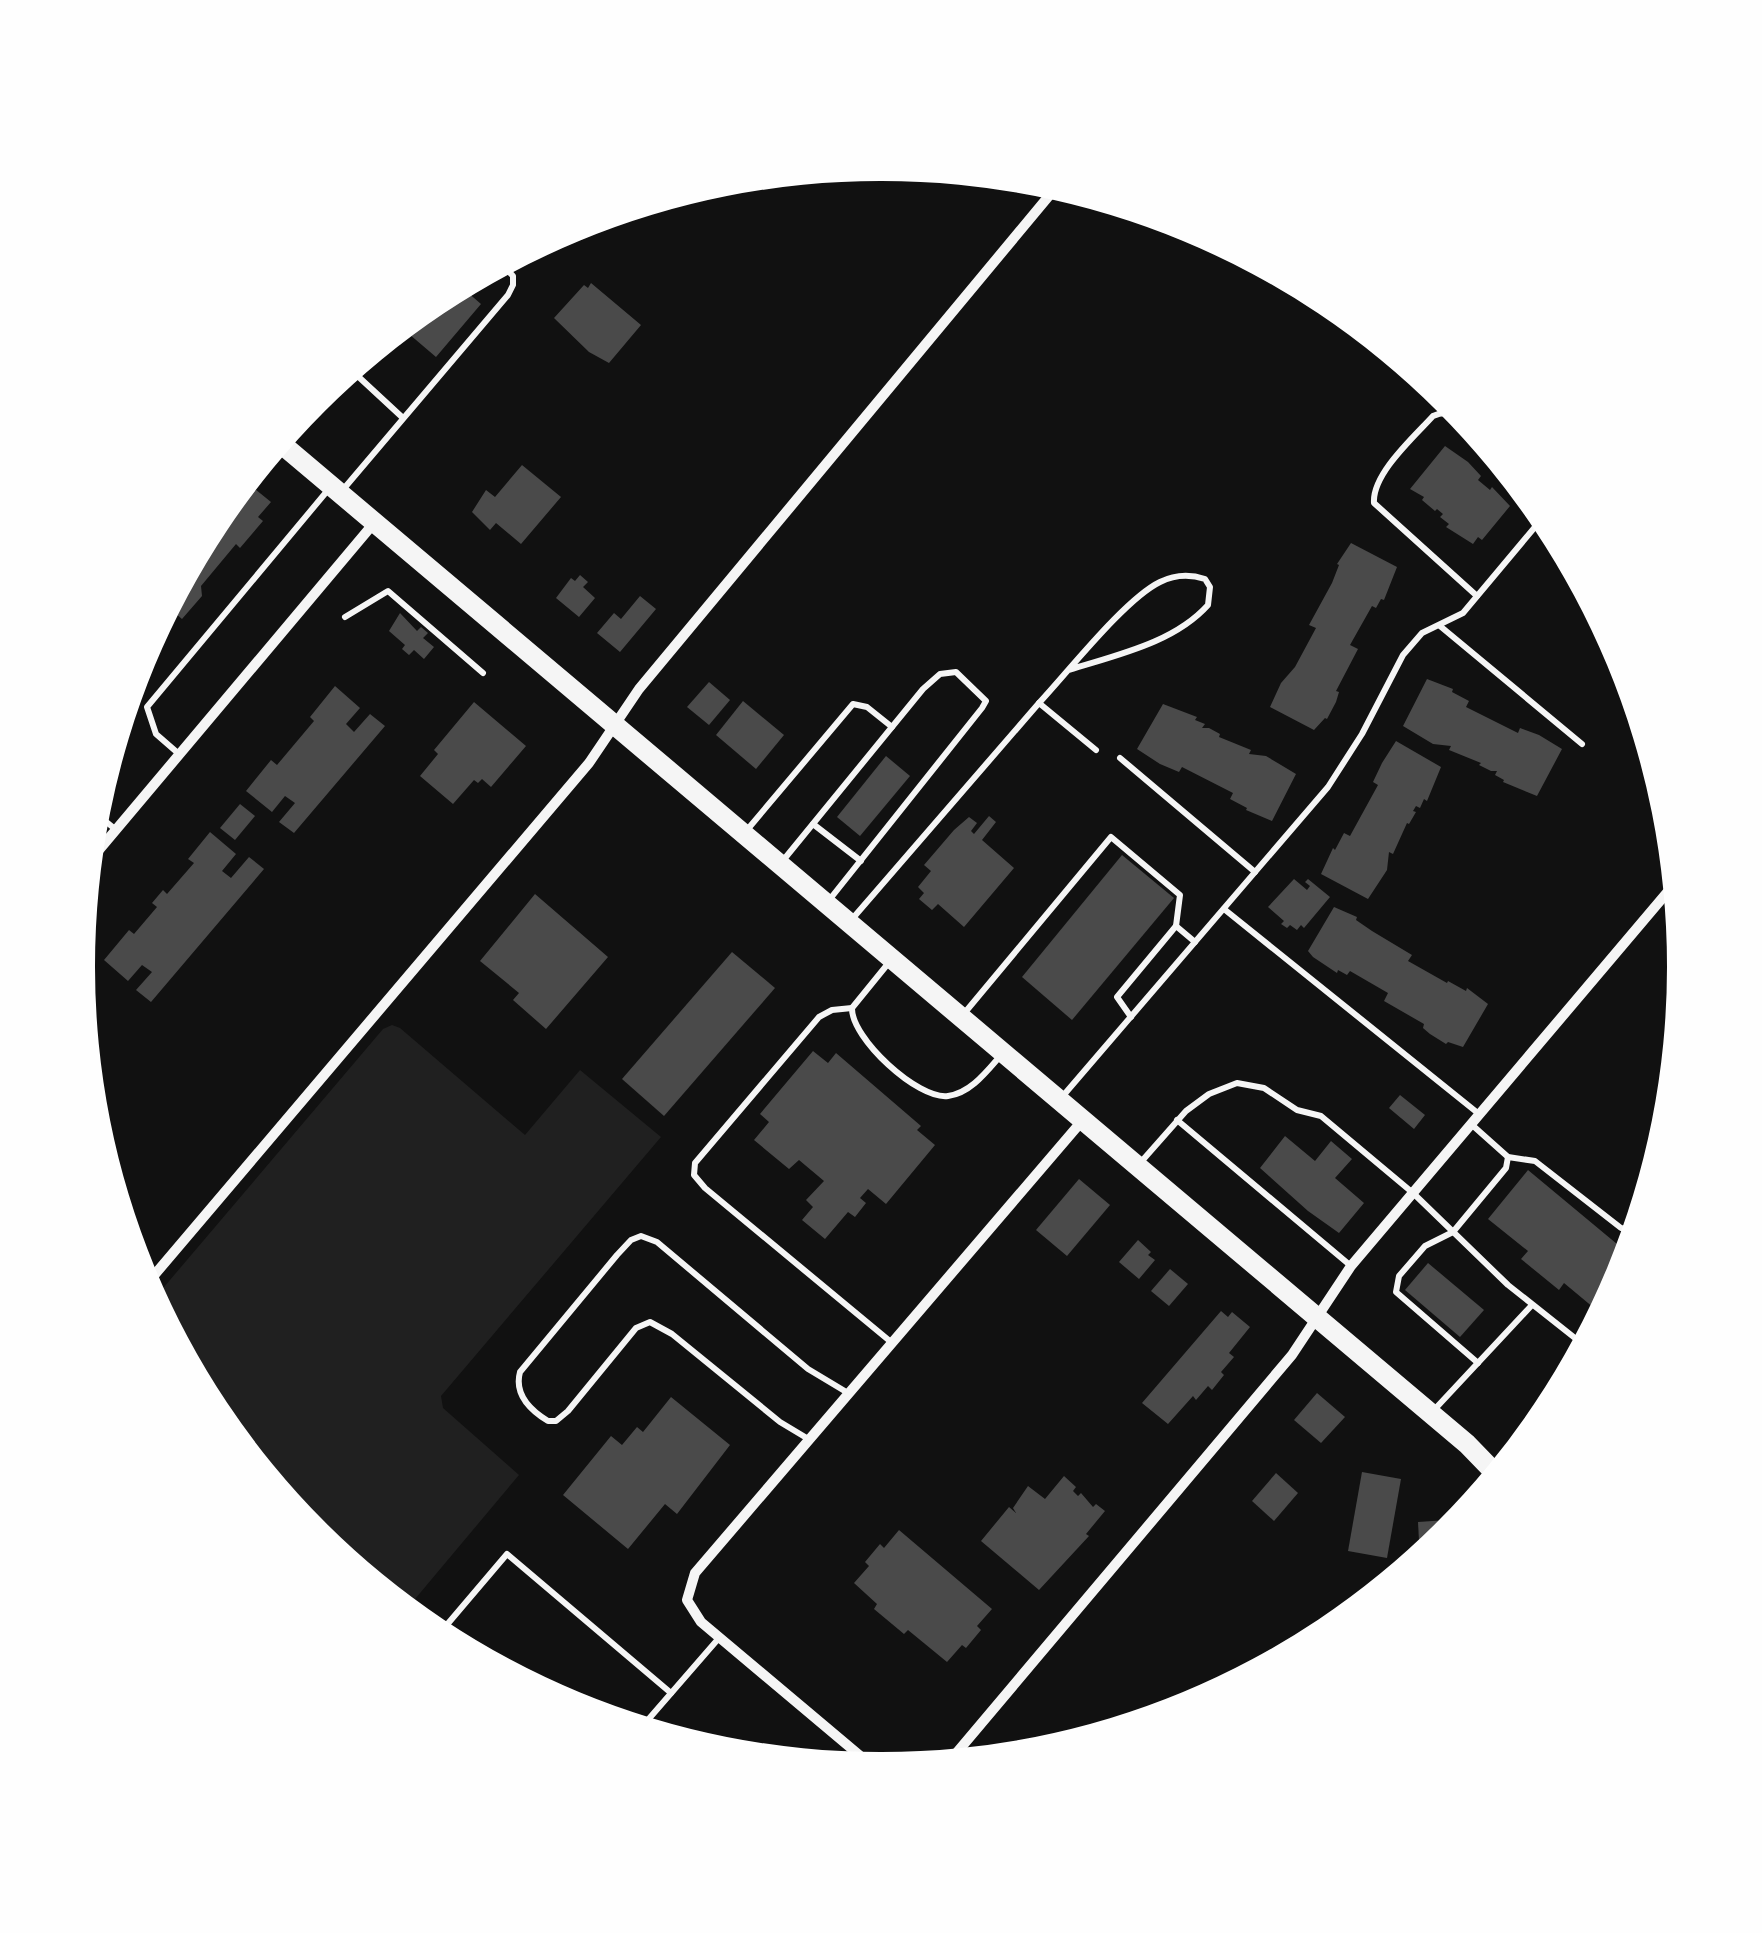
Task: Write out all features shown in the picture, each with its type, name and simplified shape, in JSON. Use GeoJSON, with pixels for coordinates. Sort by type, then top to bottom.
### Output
{"type":"FeatureCollection","features":[{"type":"Feature","properties":{"kind":"main road"},"geometry":{"type":"LineString","coordinates":[[289,449],[1488,1466]]}},
{"type":"Feature","properties":{"kind":"main road"},"geometry":{"type":"LineString","coordinates":[[1467,1444],[1493,1459]]}},
{"type":"Feature","properties":{"kind":"street"},"geometry":{"type":"LineString","coordinates":[[157,1272],[589,763],[639,689],[1046,199]]}},
{"type":"Feature","properties":{"kind":"street"},"geometry":{"type":"LineString","coordinates":[[105,843],[375,522]]}},
{"type":"Feature","properties":{"kind":"street"},"geometry":{"type":"LineString","coordinates":[[961,1748],[1292,1355],[1351,1266],[1663,897]]}},
{"type":"Feature","properties":{"kind":"street"},"geometry":{"type":"LineString","coordinates":[[855,1751],[701,1622],[687,1600],[695,1574],[1082,1121]]}},
{"type":"Feature","properties":{"kind":"lane"},"geometry":{"type":"LineString","coordinates":[[180,754],[156,734],[147,707],[508,295],[514,285],[511,274]]}},
{"type":"Feature","properties":{"kind":"lane"},"geometry":{"type":"LineString","coordinates":[[361,378],[404,418]]}},
{"type":"Feature","properties":{"kind":"lane"},"geometry":{"type":"LineString","coordinates":[[1440,414],[1433,416],[1378,479],[1374,503],[1477,596]]}},
{"type":"Feature","properties":{"kind":"lane"},"geometry":{"type":"LineString","coordinates":[[1059,1100],[1344,766],[1403,655],[1422,633],[1462,613],[1533,528]]}},
{"type":"Feature","properties":{"kind":"lane"},"geometry":{"type":"LineString","coordinates":[[849,923],[1038,703],[1069,670],[1130,606],[1163,580],[1196,576],[1205,579],[1210,587],[1208,605],[1181,628],[1148,644],[1069,670]]}},
{"type":"Feature","properties":{"kind":"lane"},"geometry":{"type":"LineString","coordinates":[[345,616],[388,591],[483,673]]}},
{"type":"Feature","properties":{"kind":"lane"},"geometry":{"type":"LineString","coordinates":[[1439,625],[1582,744]]}},
{"type":"Feature","properties":{"kind":"lane"},"geometry":{"type":"LineString","coordinates":[[779,865],[940,674],[956,672],[986,701],[826,904]]}},
{"type":"Feature","properties":{"kind":"lane"},"geometry":{"type":"LineString","coordinates":[[1038,703],[1096,750]]}},
{"type":"Feature","properties":{"kind":"lane"},"geometry":{"type":"LineString","coordinates":[[743,835],[854,704],[867,708],[892,728]]}},
{"type":"Feature","properties":{"kind":"lane"},"geometry":{"type":"LineString","coordinates":[[1120,758],[1255,872]]}},
{"type":"Feature","properties":{"kind":"lane"},"geometry":{"type":"LineString","coordinates":[[108,824],[116,830]]}},
{"type":"Feature","properties":{"kind":"lane"},"geometry":{"type":"LineString","coordinates":[[813,824],[861,861]]}},
{"type":"Feature","properties":{"kind":"lane"},"geometry":{"type":"LineString","coordinates":[[961,1016],[1111,837],[1180,895],[1176,926],[1118,997],[1130,1017]]}},
{"type":"Feature","properties":{"kind":"lane"},"geometry":{"type":"LineString","coordinates":[[1224,909],[1475,1119],[1508,1157],[1535,1161],[1622,1228]]}},
{"type":"Feature","properties":{"kind":"lane"},"geometry":{"type":"LineString","coordinates":[[1176,926],[1195,942]]}},
{"type":"Feature","properties":{"kind":"lane"},"geometry":{"type":"LineString","coordinates":[[892,959],[852,1008],[851,1018],[860,1037],[916,1088],[935,1097],[953,1096],[974,1084],[1003,1053]]}},
{"type":"Feature","properties":{"kind":"lane"},"geometry":{"type":"LineString","coordinates":[[852,1008],[832,1010],[820,1017],[695,1163],[694,1175],[704,1188],[892,1343]]}},
{"type":"Feature","properties":{"kind":"lane"},"geometry":{"type":"LineString","coordinates":[[1136,1166],[1177,1120],[1209,1094],[1237,1083],[1264,1088],[1297,1110],[1321,1116],[1413,1193],[1532,1306],[1574,1338]]}},
{"type":"Feature","properties":{"kind":"lane"},"geometry":{"type":"LineString","coordinates":[[1177,1120],[1351,1266]]}},
{"type":"Feature","properties":{"kind":"lane"},"geometry":{"type":"LineString","coordinates":[[1478,1363],[1396,1292],[1399,1276],[1425,1246],[1453,1232],[1506,1168],[1508,1157]]}},
{"type":"Feature","properties":{"kind":"lane"},"geometry":{"type":"LineString","coordinates":[[810,1440],[780,1422],[672,1334],[650,1322],[636,1328],[568,1411],[556,1420],[548,1421],[530,1407],[518,1381],[520,1372],[617,1255],[631,1240],[641,1236],[658,1242],[808,1369],[849,1394]]}},
{"type":"Feature","properties":{"kind":"lane"},"geometry":{"type":"LineString","coordinates":[[1430,1414],[1532,1306]]}},
{"type":"Feature","properties":{"kind":"lane"},"geometry":{"type":"LineString","coordinates":[[449,1623],[507,1554],[671,1694]]}},
{"type":"Feature","properties":{"kind":"lane"},"geometry":{"type":"LineString","coordinates":[[650,1718],[719,1637]]}},
{"type":"Feature","properties":{"kind":"shaded area"},"geometry":{"type":"Polygon","coordinates":[[[392,1025],[400,1028],[525,1135],[580,1070],[661,1137],[441,1396],[443,1408],[519,1475],[415,1599],[325,1522],[257,1445],[200,1360],[164,1287],[383,1029],[392,1025]]]}},
{"type":"Feature","properties":{"kind":"building"},"geometry":{"type":"Polygon","coordinates":[[[591,283],[641,325],[609,363],[589,352],[554,318],[584,285],[588,288],[591,283]]]}},
{"type":"Feature","properties":{"kind":"building"},"geometry":{"type":"Polygon","coordinates":[[[472,296],[481,304],[436,357],[412,336],[472,296]]]}},
{"type":"Feature","properties":{"kind":"building"},"geometry":{"type":"Polygon","coordinates":[[[1445,446],[1468,462],[1481,476],[1478,480],[1490,490],[1492,487],[1510,506],[1482,540],[1478,537],[1473,544],[1446,527],[1449,524],[1440,517],[1443,514],[1410,489],[1445,446]]]}},
{"type":"Feature","properties":{"kind":"building"},"geometry":{"type":"Polygon","coordinates":[[[522,465],[561,497],[521,544],[496,523],[490,530],[472,512],[486,490],[495,497],[522,465]]]}},
{"type":"Feature","properties":{"kind":"building"},"geometry":{"type":"Polygon","coordinates":[[[256,490],[271,502],[258,517],[263,521],[240,548],[236,544],[201,586],[202,596],[182,619],[178,615],[200,573],[256,490]]]}},
{"type":"Feature","properties":{"kind":"building"},"geometry":{"type":"Polygon","coordinates":[[[1351,543],[1397,567],[1384,600],[1376,608],[1372,606],[1350,645],[1358,649],[1336,691],[1336,702],[1327,719],[1314,730],[1270,707],[1316,628],[1309,625],[1351,543]]]}},
{"type":"Feature","properties":{"kind":"building"},"geometry":{"type":"Polygon","coordinates":[[[580,575],[588,582],[583,587],[595,598],[579,617],[556,598],[571,578],[575,581],[580,575]]]}},
{"type":"Feature","properties":{"kind":"building"},"geometry":{"type":"Polygon","coordinates":[[[640,596],[656,609],[620,652],[597,633],[614,613],[621,619],[640,596]]]}},
{"type":"Feature","properties":{"kind":"building"},"geometry":{"type":"Polygon","coordinates":[[[400,613],[417,631],[421,627],[428,633],[423,638],[434,647],[424,659],[414,650],[409,655],[402,649],[405,645],[389,631],[400,613]]]}},
{"type":"Feature","properties":{"kind":"building"},"geometry":{"type":"Polygon","coordinates":[[[1427,679],[1453,689],[1469,701],[1466,707],[1518,733],[1520,728],[1539,735],[1562,749],[1537,796],[1503,782],[1495,775],[1497,771],[1449,750],[1451,746],[1433,744],[1403,726],[1427,679]]]}},
{"type":"Feature","properties":{"kind":"building"},"geometry":{"type":"Polygon","coordinates":[[[709,682],[730,700],[709,725],[687,707],[709,682]]]}},
{"type":"Feature","properties":{"kind":"building"},"geometry":{"type":"Polygon","coordinates":[[[335,686],[360,708],[346,724],[354,732],[370,714],[385,726],[294,833],[279,822],[295,803],[285,796],[272,812],[246,791],[271,760],[277,765],[314,721],[310,717],[335,686]]]}},
{"type":"Feature","properties":{"kind":"building"},"geometry":{"type":"Polygon","coordinates":[[[743,701],[784,735],[756,769],[716,735],[743,701]]]}},
{"type":"Feature","properties":{"kind":"building"},"geometry":{"type":"Polygon","coordinates":[[[474,702],[526,746],[491,787],[482,779],[478,783],[474,780],[453,804],[420,776],[438,754],[434,750],[474,702]]]}},
{"type":"Feature","properties":{"kind":"building"},"geometry":{"type":"Polygon","coordinates":[[[1163,704],[1197,717],[1195,720],[1205,724],[1202,728],[1209,728],[1219,737],[1251,750],[1249,754],[1266,756],[1296,774],[1272,821],[1230,799],[1233,793],[1182,767],[1179,772],[1160,764],[1137,749],[1163,704]]]}},
{"type":"Feature","properties":{"kind":"building"},"geometry":{"type":"Polygon","coordinates":[[[1396,741],[1441,767],[1427,801],[1424,799],[1420,808],[1416,806],[1393,854],[1389,852],[1387,870],[1368,899],[1321,874],[1344,833],[1350,836],[1378,785],[1373,782],[1382,763],[1396,741]]]}},
{"type":"Feature","properties":{"kind":"building"},"geometry":{"type":"Polygon","coordinates":[[[886,756],[910,776],[860,836],[837,817],[886,756]]]}},
{"type":"Feature","properties":{"kind":"building"},"geometry":{"type":"Polygon","coordinates":[[[240,804],[255,816],[235,840],[220,828],[240,804]]]}},
{"type":"Feature","properties":{"kind":"building"},"geometry":{"type":"Polygon","coordinates":[[[989,816],[996,822],[982,840],[1014,868],[964,927],[938,904],[932,910],[919,899],[924,893],[918,887],[931,871],[924,865],[954,830],[969,817],[977,823],[971,831],[974,834],[989,816]]]}},
{"type":"Feature","properties":{"kind":"building"},"geometry":{"type":"Polygon","coordinates":[[[210,832],[236,854],[222,871],[231,878],[249,857],[264,869],[151,1002],[136,990],[152,972],[142,965],[128,981],[104,960],[129,930],[134,934],[157,907],[152,903],[163,890],[167,894],[194,863],[188,859],[210,832]]]}},
{"type":"Feature","properties":{"kind":"building"},"geometry":{"type":"Polygon","coordinates":[[[1122,855],[1174,898],[1072,1020],[1022,977],[1122,855]]]}},
{"type":"Feature","properties":{"kind":"building"},"geometry":{"type":"Polygon","coordinates":[[[1294,879],[1307,890],[1308,879],[1330,897],[1304,928],[1301,925],[1297,930],[1281,924],[1284,921],[1268,907],[1294,879]]]}},
{"type":"Feature","properties":{"kind":"building"},"geometry":{"type":"Polygon","coordinates":[[[535,894],[608,957],[546,1029],[513,1000],[519,993],[480,961],[535,894]]]}},
{"type":"Feature","properties":{"kind":"building"},"geometry":{"type":"Polygon","coordinates":[[[1334,907],[1357,917],[1356,920],[1412,955],[1408,961],[1447,983],[1466,991],[1467,988],[1488,1004],[1463,1047],[1446,1044],[1423,1028],[1424,1024],[1384,1001],[1388,993],[1350,971],[1347,975],[1338,970],[1337,973],[1313,957],[1308,951],[1334,907]]]}},
{"type":"Feature","properties":{"kind":"building"},"geometry":{"type":"Polygon","coordinates":[[[732,952],[775,988],[664,1116],[622,1079],[732,952]]]}},
{"type":"Feature","properties":{"kind":"building"},"geometry":{"type":"Polygon","coordinates":[[[813,1051],[828,1063],[836,1053],[921,1126],[917,1130],[935,1145],[886,1204],[868,1189],[860,1198],[866,1203],[855,1217],[848,1212],[825,1239],[802,1220],[813,1207],[806,1200],[824,1181],[799,1160],[789,1169],[754,1140],[769,1122],[760,1114],[813,1051]]]}},
{"type":"Feature","properties":{"kind":"building"},"geometry":{"type":"Polygon","coordinates":[[[1400,1095],[1425,1115],[1414,1129],[1389,1108],[1400,1095]]]}},
{"type":"Feature","properties":{"kind":"building"},"geometry":{"type":"Polygon","coordinates":[[[1285,1136],[1315,1161],[1331,1141],[1352,1159],[1335,1178],[1364,1203],[1339,1233],[1260,1168],[1285,1136]]]}},
{"type":"Feature","properties":{"kind":"building"},"geometry":{"type":"Polygon","coordinates":[[[1528,1170],[1616,1243],[1590,1305],[1564,1283],[1559,1290],[1521,1259],[1528,1251],[1488,1219],[1528,1170]]]}},
{"type":"Feature","properties":{"kind":"building"},"geometry":{"type":"Polygon","coordinates":[[[1079,1179],[1110,1205],[1067,1256],[1036,1230],[1079,1179]]]}},
{"type":"Feature","properties":{"kind":"building"},"geometry":{"type":"Polygon","coordinates":[[[1138,1240],[1155,1260],[1139,1279],[1119,1262],[1138,1240]]]}},
{"type":"Feature","properties":{"kind":"building"},"geometry":{"type":"Polygon","coordinates":[[[1428,1263],[1484,1310],[1460,1337],[1405,1290],[1428,1263]]]}},
{"type":"Feature","properties":{"kind":"building"},"geometry":{"type":"Polygon","coordinates":[[[1170,1269],[1188,1284],[1169,1306],[1151,1291],[1170,1269]]]}},
{"type":"Feature","properties":{"kind":"building"},"geometry":{"type":"Polygon","coordinates":[[[1221,1311],[1228,1317],[1232,1312],[1250,1327],[1229,1353],[1234,1357],[1212,1390],[1208,1386],[1196,1400],[1193,1396],[1168,1424],[1142,1403],[1221,1311]]]}},
{"type":"Feature","properties":{"kind":"building"},"geometry":{"type":"Polygon","coordinates":[[[1317,1393],[1345,1417],[1321,1443],[1294,1420],[1317,1393]]]}},
{"type":"Feature","properties":{"kind":"building"},"geometry":{"type":"Polygon","coordinates":[[[671,1397],[730,1445],[677,1514],[665,1504],[628,1549],[563,1495],[611,1436],[622,1445],[637,1427],[643,1432],[671,1397]]]}},
{"type":"Feature","properties":{"kind":"building"},"geometry":{"type":"Polygon","coordinates":[[[1362,1472],[1401,1479],[1387,1558],[1348,1551],[1362,1472]]]}},
{"type":"Feature","properties":{"kind":"building"},"geometry":{"type":"Polygon","coordinates":[[[1276,1473],[1298,1493],[1274,1521],[1252,1501],[1276,1473]]]}},
{"type":"Feature","properties":{"kind":"building"},"geometry":{"type":"Polygon","coordinates":[[[1064,1476],[1076,1487],[1073,1491],[1078,1496],[1081,1493],[1093,1507],[1096,1504],[1105,1511],[1086,1534],[1089,1536],[1039,1590],[981,1541],[1009,1507],[1016,1513],[1013,1508],[1028,1486],[1045,1499],[1064,1476]]]}},
{"type":"Feature","properties":{"kind":"building"},"geometry":{"type":"Polygon","coordinates":[[[1438,1521],[1419,1539],[1418,1522],[1438,1521]]]}},
{"type":"Feature","properties":{"kind":"building"},"geometry":{"type":"Polygon","coordinates":[[[899,1530],[992,1609],[977,1626],[981,1630],[966,1648],[962,1645],[947,1662],[874,1609],[877,1604],[854,1583],[869,1566],[865,1562],[880,1544],[884,1548],[899,1530]]]}}]}
